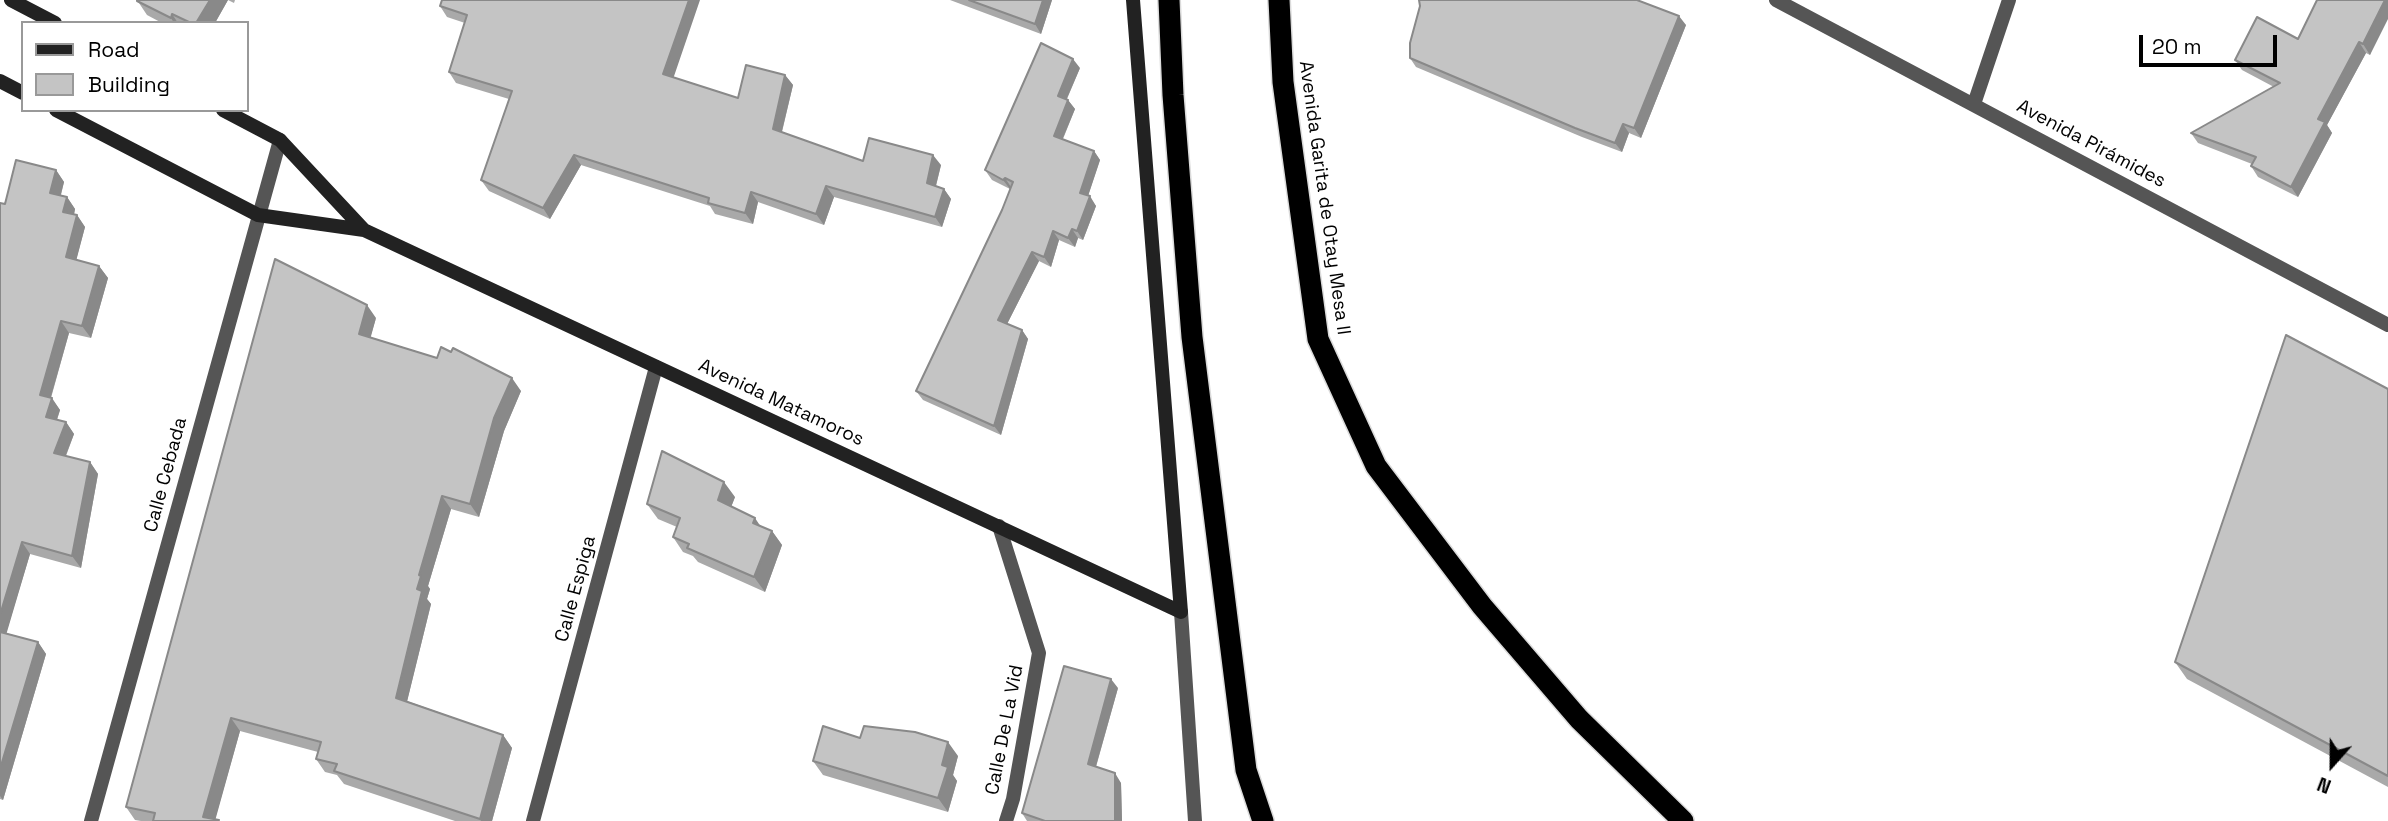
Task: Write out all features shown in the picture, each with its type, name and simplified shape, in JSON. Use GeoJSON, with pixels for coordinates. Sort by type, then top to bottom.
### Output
{"type":"FeatureCollection","features":[{"type":"Feature","properties":{"kind":"highway"},"geometry":{"type":"LineString","coordinates":[[1169,0],[1173,95],[1192,337],[1246,771],[1263,821]]}},
{"type":"Feature","properties":{"kind":"highway","name":"Avenida Garita de Otay Mesa II"},"geometry":{"type":"LineString","coordinates":[[1279,0],[1283,82],[1318,339],[1376,466],[1465,584],[1579,719],[1683,821]]}},
{"type":"Feature","properties":{"kind":"street"},"geometry":{"type":"LineString","coordinates":[[11,0],[51,21]]}},
{"type":"Feature","properties":{"kind":"street"},"geometry":{"type":"LineString","coordinates":[[1133,0],[1195,821]]}},
{"type":"Feature","properties":{"kind":"street","name":"Avenida Pirámides"},"geometry":{"type":"LineString","coordinates":[[1776,0],[2388,325]]}},
{"type":"Feature","properties":{"kind":"street"},"geometry":{"type":"LineString","coordinates":[[1974,104],[2009,0]]}},
{"type":"Feature","properties":{"kind":"street"},"geometry":{"type":"LineString","coordinates":[[0,81],[21,92]]}},
{"type":"Feature","properties":{"kind":"street","name":"Avenida Matamoros"},"geometry":{"type":"LineString","coordinates":[[60,112],[258,215],[364,230],[1181,612]]}},
{"type":"Feature","properties":{"kind":"street","name":"Avenida Matamoros"},"geometry":{"type":"LineString","coordinates":[[227,112],[280,140],[364,230]]}},
{"type":"Feature","properties":{"kind":"street","name":"Calle Cebada"},"geometry":{"type":"LineString","coordinates":[[90,821],[280,140]]}},
{"type":"Feature","properties":{"kind":"street","name":"Calle Espiga"},"geometry":{"type":"LineString","coordinates":[[533,821],[656,367]]}},
{"type":"Feature","properties":{"kind":"street","name":"Calle De La Vid"},"geometry":{"type":"LineString","coordinates":[[999,526],[1039,653],[1013,799],[1006,821]]}},
{"type":"Feature","properties":{"kind":"building"},"geometry":{"type":"Polygon","coordinates":[[[210,0],[197,21],[187,21],[172,14],[171,18],[137,1],[210,0]]]}},
{"type":"Feature","properties":{"kind":"building"},"geometry":{"type":"Polygon","coordinates":[[[442,0],[689,0],[663,74],[738,98],[746,65],[785,75],[773,129],[863,161],[869,138],[933,155],[927,183],[944,189],[935,217],[826,186],[816,214],[751,192],[745,213],[708,203],[709,198],[574,155],[543,208],[481,180],[512,91],[449,72],[467,15],[440,6],[442,0]]]}},
{"type":"Feature","properties":{"kind":"building"},"geometry":{"type":"Polygon","coordinates":[[[969,0],[1043,0],[1035,24],[969,0]]]}},
{"type":"Feature","properties":{"kind":"building"},"geometry":{"type":"Polygon","coordinates":[[[1419,0],[1637,0],[1679,16],[1634,128],[1623,124],[1615,143],[1410,58],[1410,43],[1420,6],[1419,0]]]}},
{"type":"Feature","properties":{"kind":"building"},"geometry":{"type":"Polygon","coordinates":[[[2317,0],[2385,0],[2363,44],[2359,42],[2318,119],[2325,122],[2291,187],[2251,166],[2256,157],[2191,133],[2280,83],[2235,60],[2257,17],[2298,39],[2317,0]]]}},
{"type":"Feature","properties":{"kind":"building"},"geometry":{"type":"Polygon","coordinates":[[[1041,43],[1073,59],[1058,96],[1068,100],[1054,136],[1094,151],[1080,193],[1090,196],[1077,231],[1072,229],[1068,238],[1053,231],[1044,257],[1032,252],[998,320],[1022,330],[994,426],[916,391],[1013,182],[1005,178],[1003,180],[985,170],[1041,43]]]}},
{"type":"Feature","properties":{"kind":"building"},"geometry":{"type":"Polygon","coordinates":[[[16,160],[56,170],[50,193],[67,197],[63,212],[77,215],[66,257],[99,266],[82,326],[61,321],[40,395],[52,398],[46,417],[66,422],[54,453],[90,462],[72,556],[22,542],[0,615],[0,203],[5,204],[16,160]]]}},
{"type":"Feature","properties":{"kind":"building"},"geometry":{"type":"Polygon","coordinates":[[[275,259],[367,305],[359,334],[437,358],[441,347],[451,352],[453,348],[512,378],[494,418],[470,504],[442,496],[419,575],[421,576],[417,589],[422,591],[396,698],[503,735],[480,819],[334,771],[337,764],[316,759],[321,742],[231,718],[203,817],[218,821],[153,821],[155,813],[126,807],[275,259]]]}},
{"type":"Feature","properties":{"kind":"building"},"geometry":{"type":"Polygon","coordinates":[[[2286,335],[2388,389],[2388,776],[2175,662],[2286,335]]]}},
{"type":"Feature","properties":{"kind":"building"},"geometry":{"type":"Polygon","coordinates":[[[662,451],[724,482],[718,500],[755,518],[753,523],[772,531],[754,577],[687,548],[689,544],[673,537],[680,518],[647,504],[662,451]]]}},
{"type":"Feature","properties":{"kind":"building"},"geometry":{"type":"Polygon","coordinates":[[[0,632],[38,642],[0,769],[0,632]]]}},
{"type":"Feature","properties":{"kind":"building"},"geometry":{"type":"Polygon","coordinates":[[[1064,666],[1111,679],[1088,764],[1115,773],[1115,821],[1045,821],[1022,813],[1064,666]]]}},
{"type":"Feature","properties":{"kind":"building"},"geometry":{"type":"Polygon","coordinates":[[[823,726],[860,738],[864,726],[915,732],[948,742],[942,765],[948,767],[938,798],[813,761],[823,726]]]}}]}
